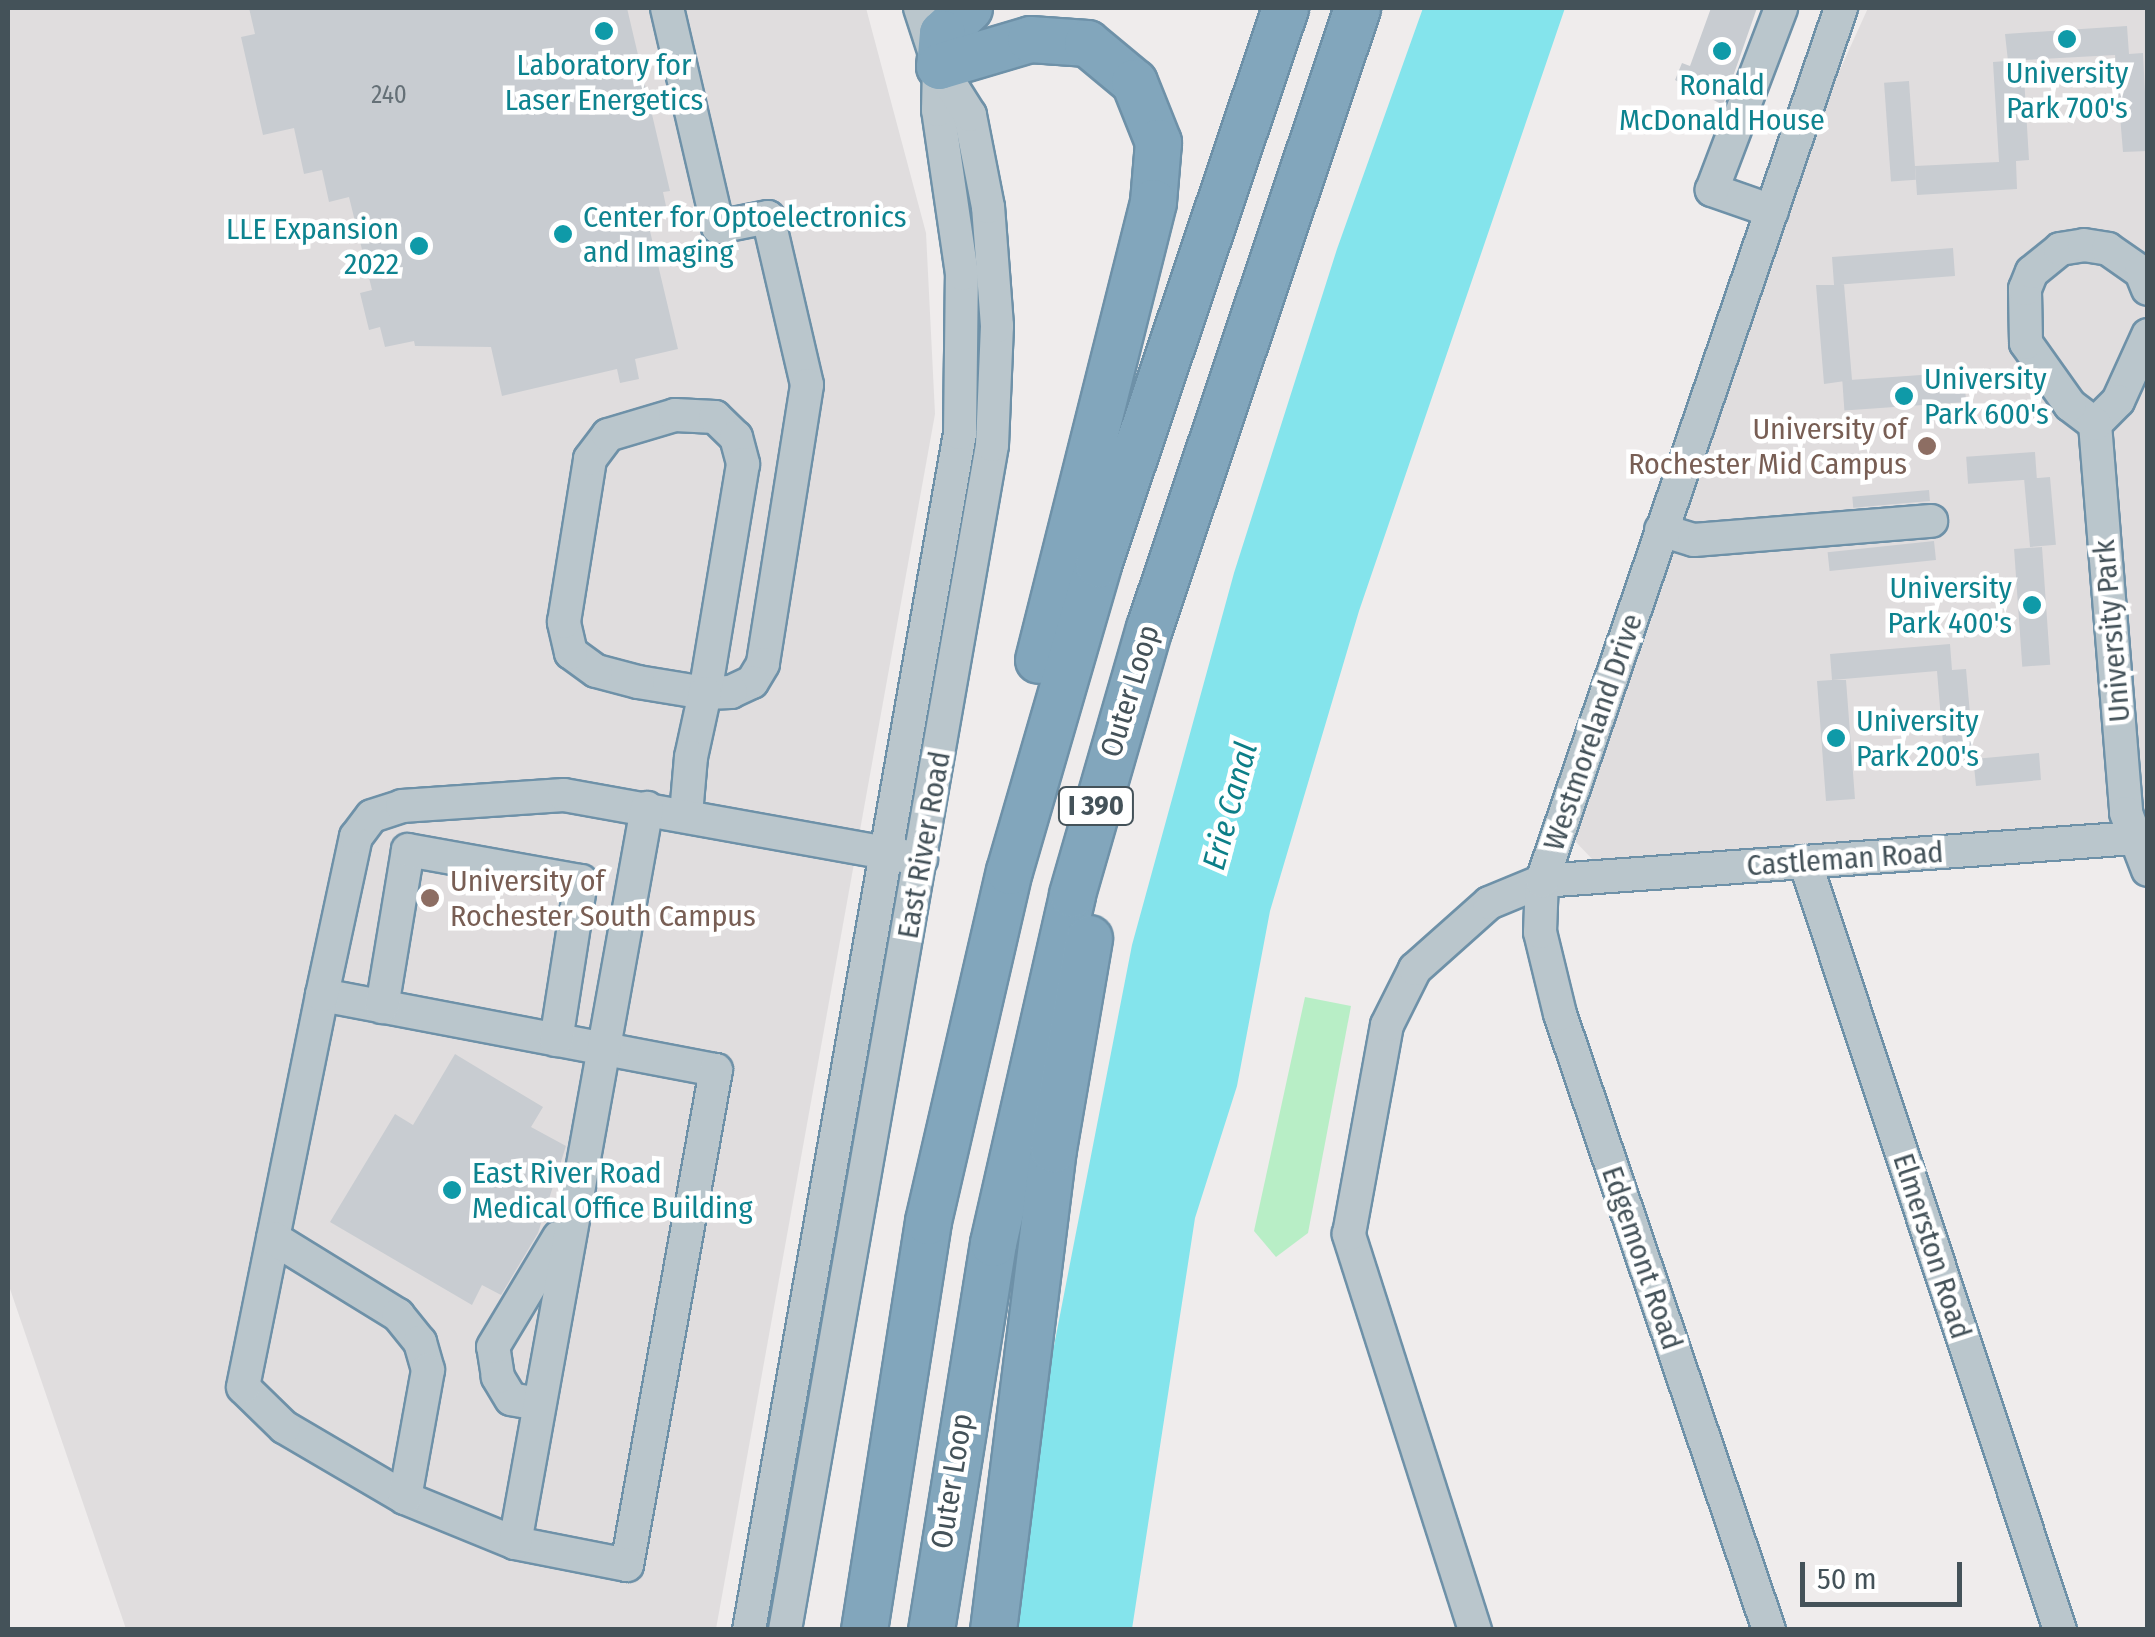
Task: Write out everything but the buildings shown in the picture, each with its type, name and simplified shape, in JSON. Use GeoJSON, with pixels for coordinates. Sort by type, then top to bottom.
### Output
{"type":"FeatureCollection","features":[{"type":"Feature","properties":{"kind":"highway"},"geometry":{"type":"LineString","coordinates":[[906,1339],[958,982],[1153,202],[1158,155],[1141,93],[1117,62],[1087,43],[1043,37],[938,66],[942,34],[969,8]]}},
{"type":"Feature","properties":{"kind":"highway","name":"I 390"},"geometry":{"type":"LineString","coordinates":[[864,1630],[906,1339],[971,1025],[1051,717],[1285,8]]}},
{"type":"Feature","properties":{"kind":"highway","name":"Outer Loop"},"geometry":{"type":"LineString","coordinates":[[931,1630],[961,1419],[1021,1107],[1138,664],[1357,8]]}},
{"type":"Feature","properties":{"kind":"highway"},"geometry":{"type":"LineString","coordinates":[[994,1615],[1053,1149],[1138,664]]}},
{"type":"Feature","properties":{"kind":"street"},"geometry":{"type":"LineString","coordinates":[[667,8],[718,228],[768,216],[807,385],[762,664],[752,682],[731,692],[704,693],[596,671],[571,653],[564,622],[590,459],[608,435],[676,415],[715,417],[736,436],[743,464],[704,693],[686,814]]}},
{"type":"Feature","properties":{"kind":"street","name":"East River Road"},"geometry":{"type":"LineString","coordinates":[[749,1630],[905,856],[986,484],[997,366],[993,247],[974,127],[938,66],[920,8]]}},
{"type":"Feature","properties":{"kind":"street"},"geometry":{"type":"LineString","coordinates":[[1772,210],[1712,190],[1781,8]]}},
{"type":"Feature","properties":{"kind":"street","name":"Westmoreland Drive"},"geometry":{"type":"LineString","coordinates":[[1475,1630],[1354,1267],[1351,1198],[1388,1025],[1404,984],[1466,920],[1520,887],[1542,881],[1842,8]]}},
{"type":"Feature","properties":{"kind":"street"},"geometry":{"type":"LineString","coordinates":[[2148,289],[2141,272],[2108,249],[2084,245],[2060,249],[2032,272],[2025,289],[2026,343],[2070,406],[2096,424],[2118,401],[2148,335]]}},
{"type":"Feature","properties":{"kind":"street","name":"University Park"},"geometry":{"type":"LineString","coordinates":[[2096,424],[2126,814],[2141,837],[2148,870]]}},
{"type":"Feature","properties":{"kind":"street"},"geometry":{"type":"LineString","coordinates":[[1661,530],[1694,540],[1931,521]]}},
{"type":"Feature","properties":{"kind":"street"},"geometry":{"type":"LineString","coordinates":[[322,996],[716,1070],[627,1565],[515,1543],[406,1498],[284,1427],[243,1387],[322,996],[356,837],[372,816],[490,796],[564,795],[905,856]]}},
{"type":"Feature","properties":{"kind":"street"},"geometry":{"type":"LineString","coordinates":[[515,1543],[647,808]]}},
{"type":"Feature","properties":{"kind":"street","name":"Castleman Road"},"geometry":{"type":"LineString","coordinates":[[1542,881],[2141,837]]}},
{"type":"Feature","properties":{"kind":"street"},"geometry":{"type":"LineString","coordinates":[[382,1007],[408,850],[581,881],[556,1040]]}},
{"type":"Feature","properties":{"kind":"street","name":"East River Road"},"geometry":{"type":"LineString","coordinates":[[784,1630],[905,856]]}},
{"type":"Feature","properties":{"kind":"street","name":"Elmerston Road"},"geometry":{"type":"LineString","coordinates":[[1805,862],[2060,1630]]}},
{"type":"Feature","properties":{"kind":"street","name":"Edgemont Road"},"geometry":{"type":"LineString","coordinates":[[1542,881],[1540,932],[1560,1014],[1769,1630]]}},
{"type":"Feature","properties":{"kind":"street"},"geometry":{"type":"LineString","coordinates":[[538,1404],[512,1399],[498,1378],[494,1347],[554,1250],[578,1191]]}},
{"type":"Feature","properties":{"kind":"street"},"geometry":{"type":"LineString","coordinates":[[273,1238],[398,1314],[420,1342],[428,1370],[406,1498]]}},
{"type":"Feature","properties":{"kind":"shaded area","name":"University of Rochester South Campus"},"geometry":{"type":"Polygon","coordinates":[[[8,8],[866,8],[926,233],[935,414],[716,1629],[126,1629],[8,1283],[8,8]]]}},
{"type":"Feature","properties":{"kind":"shaded area","name":"University of Rochester Mid Campus"},"geometry":{"type":"Polygon","coordinates":[[[1868,8],[2147,8],[2147,824],[1595,862],[1573,839],[1819,116],[1868,8]]]}},
{"type":"Feature","properties":{"kind":"green space"},"geometry":{"type":"Polygon","coordinates":[[[1305,997],[1351,1006],[1308,1233],[1276,1257],[1254,1231],[1305,997]]]}},
{"type":"Feature","properties":{"kind":"water","name":"Erie Canal"},"geometry":{"type":"Polygon","coordinates":[[[1423,8],[1565,8],[1359,611],[1270,911],[1237,1086],[1195,1218],[1132,1629],[1014,1630],[1038,1428],[1132,945],[1234,573],[1337,249],[1423,8]]]}},
{"type":"Feature","properties":{"kind":"place","name":"Laboratory for Laser Energetics"},"geometry":{"type":"Point","coordinates":[604,31]}},
{"type":"Feature","properties":{"kind":"place","name":"University Park 700's"},"geometry":{"type":"Point","coordinates":[2067,39]}},
{"type":"Feature","properties":{"kind":"place","name":"Ronald McDonald House"},"geometry":{"type":"Point","coordinates":[1722,51]}},
{"type":"Feature","properties":{"kind":"place","name":"Center for Optoelectronics and Imaging"},"geometry":{"type":"Point","coordinates":[563,234]}},
{"type":"Feature","properties":{"kind":"place","name":"LLE Expansion 2022"},"geometry":{"type":"Point","coordinates":[419,246]}},
{"type":"Feature","properties":{"kind":"place","name":"University Park 600's"},"geometry":{"type":"Point","coordinates":[1904,396]}},
{"type":"Feature","properties":{"kind":"place","name":"University of Rochester Mid Campus"},"geometry":{"type":"Point","coordinates":[1927,446]}},
{"type":"Feature","properties":{"kind":"place","name":"University Park 400's"},"geometry":{"type":"Point","coordinates":[2032,605]}},
{"type":"Feature","properties":{"kind":"place","name":"University Park 200's"},"geometry":{"type":"Point","coordinates":[1836,738]}},
{"type":"Feature","properties":{"kind":"place","name":"University of Rochester South Campus"},"geometry":{"type":"Point","coordinates":[430,898]}},
{"type":"Feature","properties":{"kind":"place","name":"East River Road Medical Office Building"},"geometry":{"type":"Point","coordinates":[452,1190]}}]}
